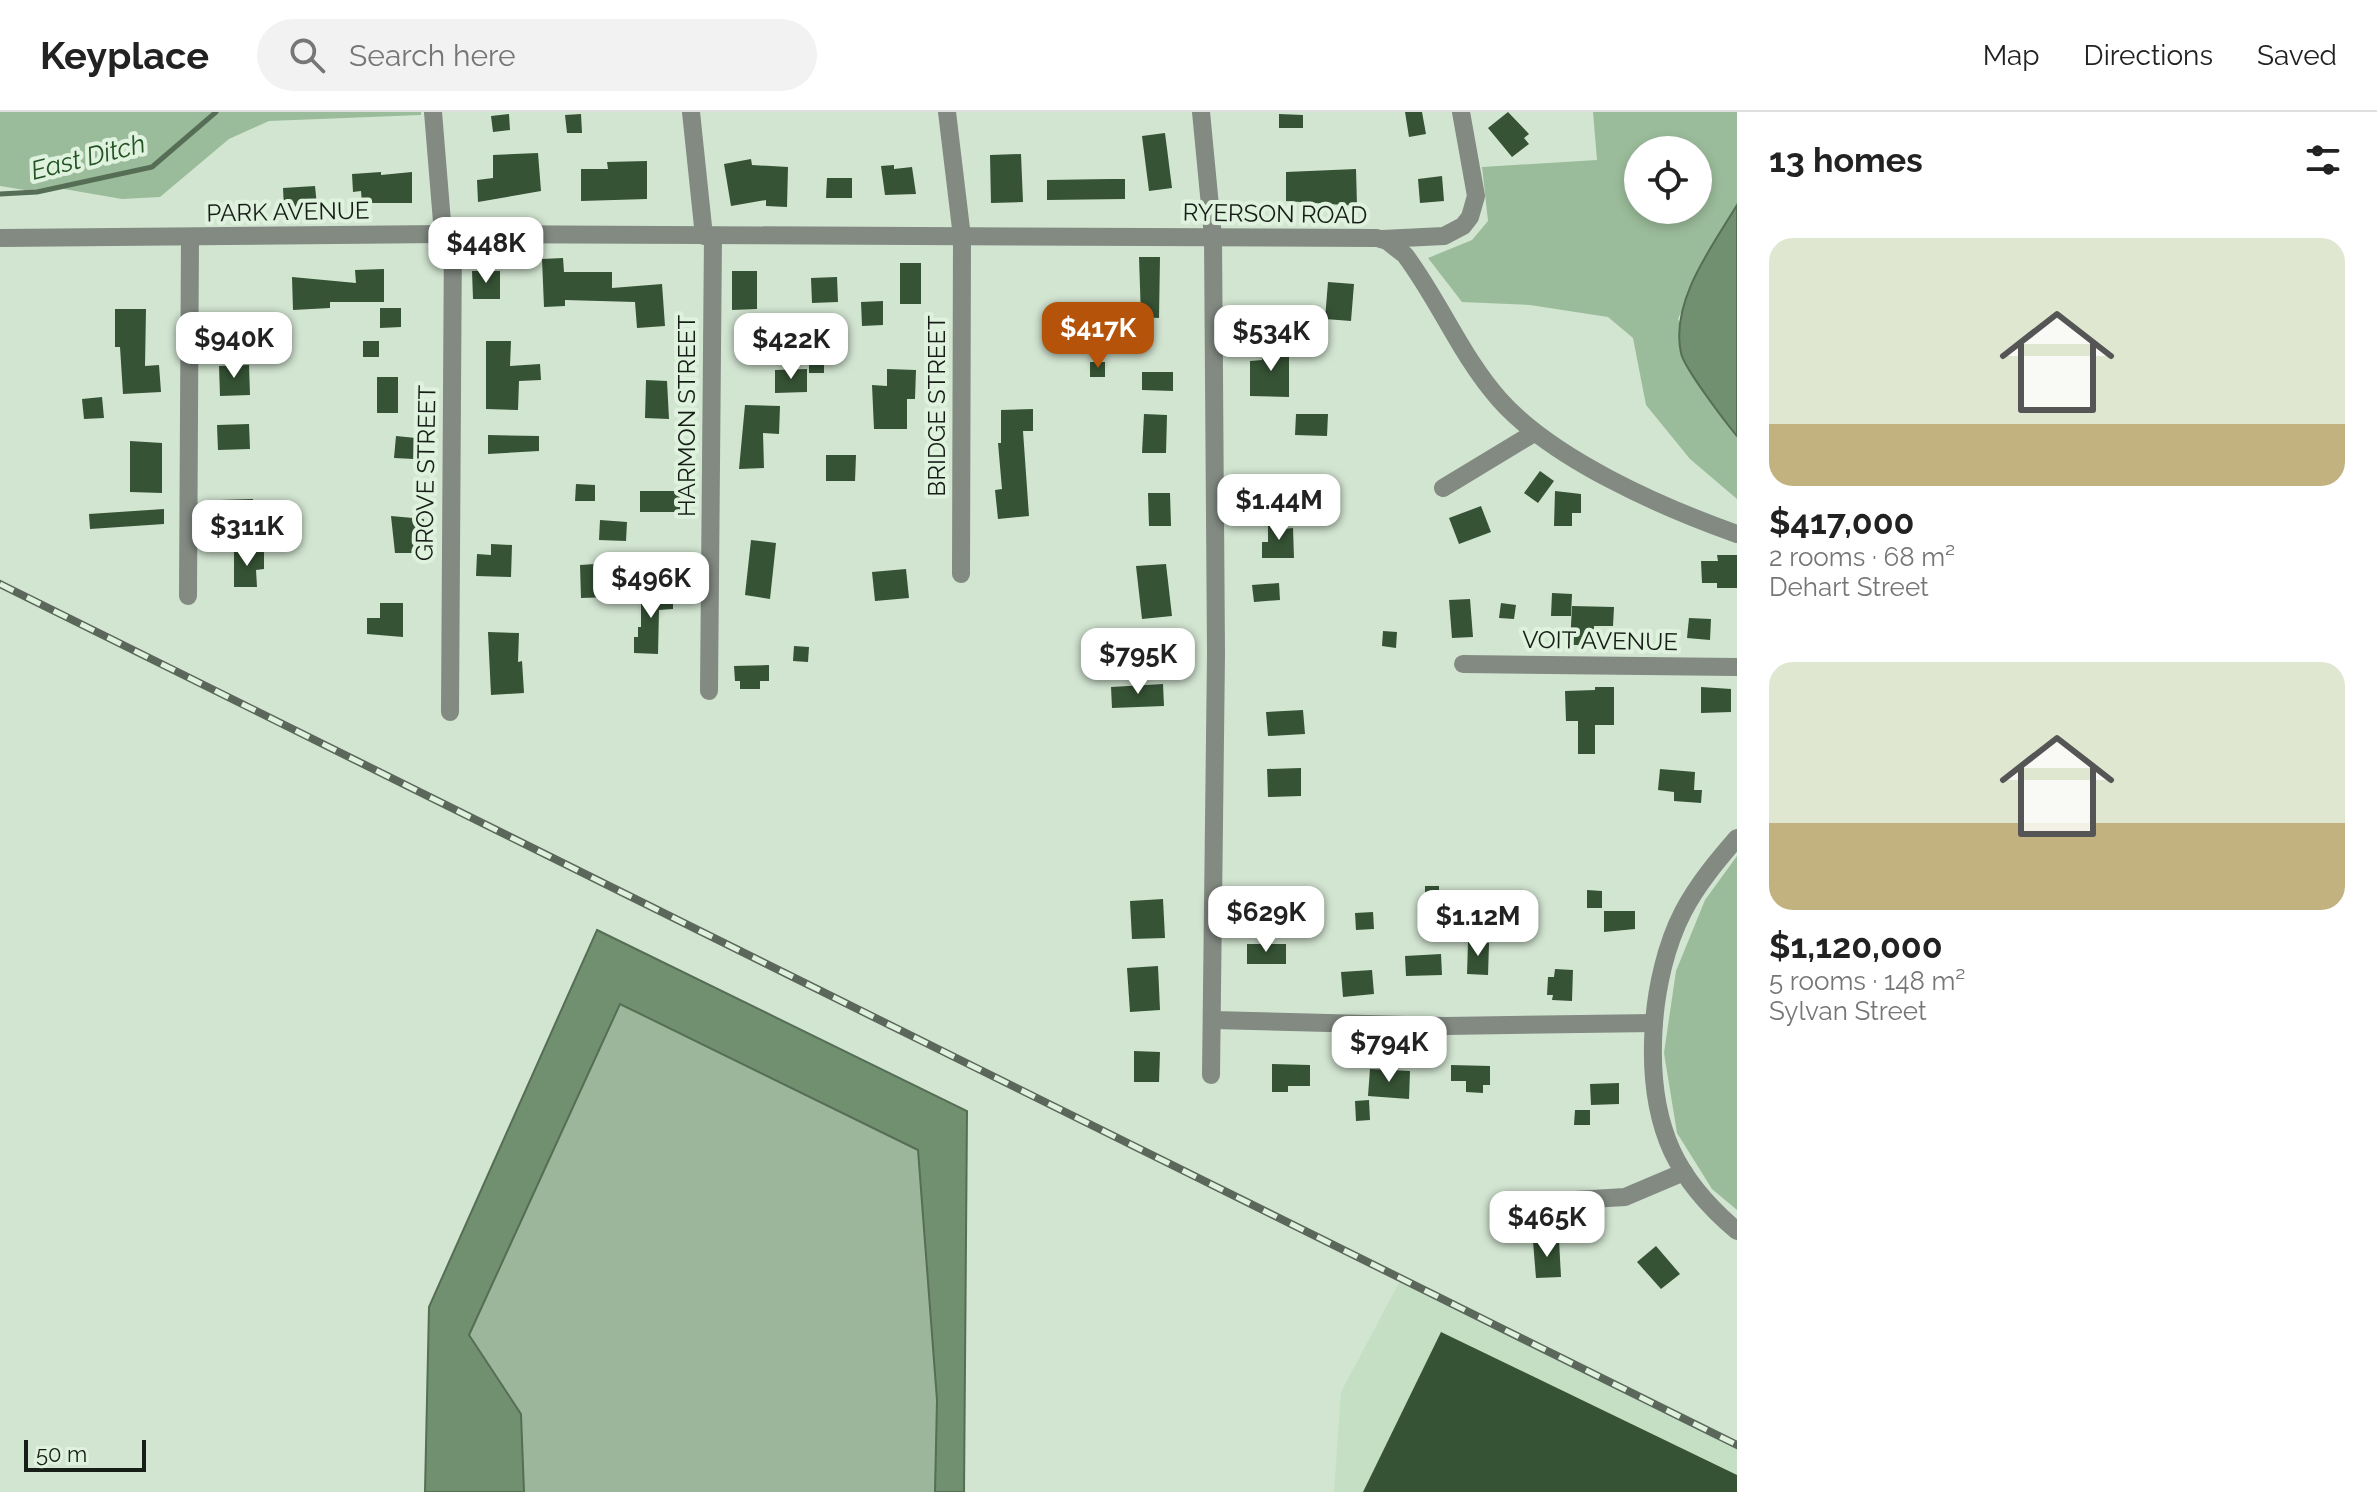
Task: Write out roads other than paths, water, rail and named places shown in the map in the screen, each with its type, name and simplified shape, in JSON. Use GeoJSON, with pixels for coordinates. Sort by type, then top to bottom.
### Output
{"type":"FeatureCollection","features":[{"type":"Feature","properties":{"kind":"street","name":"GROVE STREET"},"geometry":{"type":"LineString","coordinates":[[433,112],[448,234],[450,712]]}},
{"type":"Feature","properties":{"kind":"street","name":"HARMON STREET"},"geometry":{"type":"LineString","coordinates":[[691,112],[708,236],[709,691]]}},
{"type":"Feature","properties":{"kind":"street"},"geometry":{"type":"LineString","coordinates":[[947,112],[962,237]]}},
{"type":"Feature","properties":{"kind":"street"},"geometry":{"type":"LineString","coordinates":[[1201,112],[1213,237],[1216,654],[1211,1075]]}},
{"type":"Feature","properties":{"kind":"street"},"geometry":{"type":"LineString","coordinates":[[1379,239],[1444,236],[1454,232],[1470,217],[1476,196],[1461,112]]}},
{"type":"Feature","properties":{"kind":"street","name":"PARK AVENUE"},"geometry":{"type":"LineString","coordinates":[[0,238],[448,234],[962,237]]}},
{"type":"Feature","properties":{"kind":"street"},"geometry":{"type":"LineString","coordinates":[[188,596],[190,237]]}},
{"type":"Feature","properties":{"kind":"street","name":"RYERSON ROAD"},"geometry":{"type":"LineString","coordinates":[[962,237],[1379,239],[1405,255],[1490,386],[1534,433],[1645,496],[1737,534]]}},
{"type":"Feature","properties":{"kind":"street","name":"BRIDGE STREET"},"geometry":{"type":"LineString","coordinates":[[961,574],[962,237]]}},
{"type":"Feature","properties":{"kind":"street"},"geometry":{"type":"LineString","coordinates":[[1443,488],[1534,433]]}},
{"type":"Feature","properties":{"kind":"street","name":"VOIT AVENUE"},"geometry":{"type":"LineString","coordinates":[[1463,664],[1737,667]]}},
{"type":"Feature","properties":{"kind":"street"},"geometry":{"type":"LineString","coordinates":[[1737,838],[1699,884],[1682,913],[1661,977],[1654,1023],[1655,1087],[1671,1149],[1684,1172],[1737,1231]]}},
{"type":"Feature","properties":{"kind":"street"},"geometry":{"type":"LineString","coordinates":[[1213,1020],[1445,1026],[1654,1023]]}},
{"type":"Feature","properties":{"kind":"street"},"geometry":{"type":"LineString","coordinates":[[1523,1203],[1625,1197],[1684,1172]]}},
{"type":"Feature","properties":{"kind":"waterway","name":"East Ditch"},"geometry":{"type":"LineString","coordinates":[[0,194],[37,192],[152,167],[216,112]]}},
{"type":"Feature","properties":{"kind":"railway"},"geometry":{"type":"LineString","coordinates":[[0,584],[1737,1445]]}}]}
